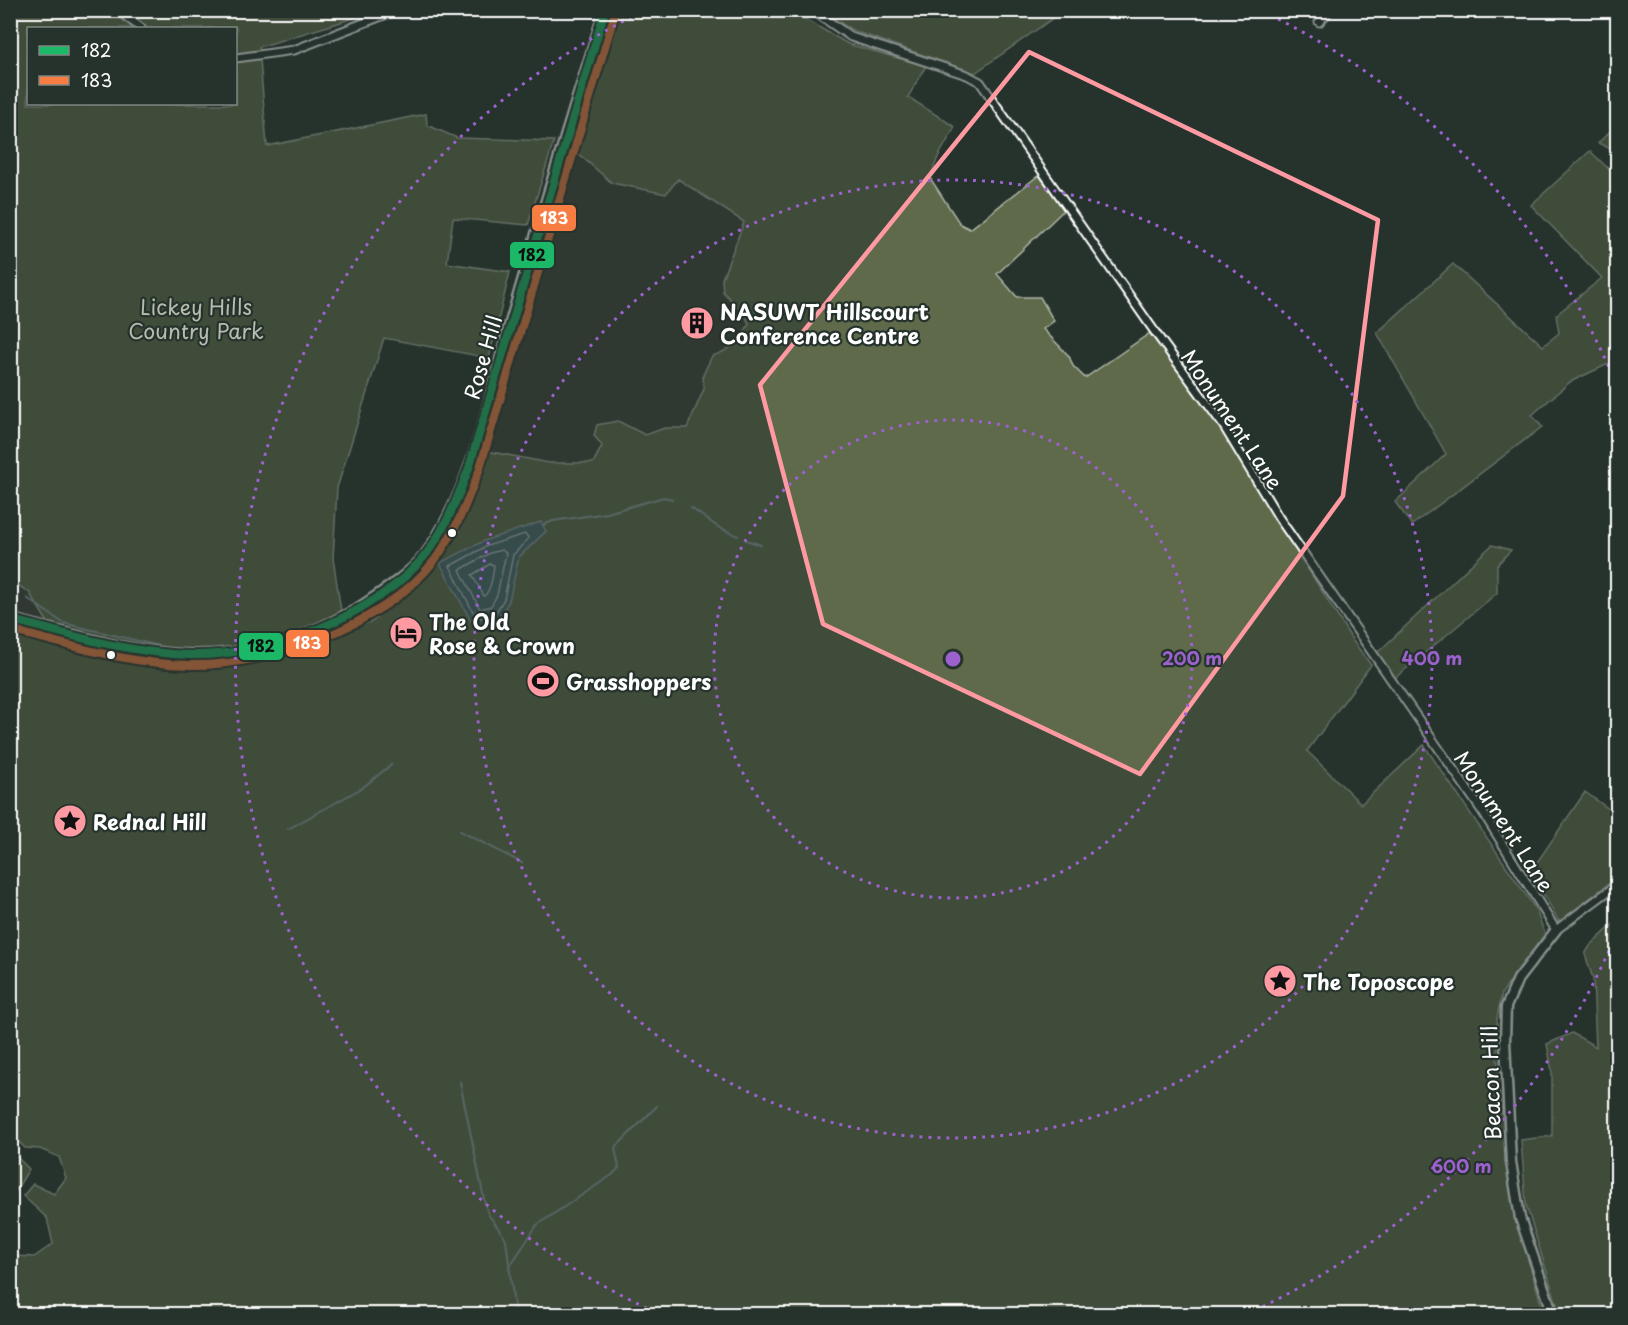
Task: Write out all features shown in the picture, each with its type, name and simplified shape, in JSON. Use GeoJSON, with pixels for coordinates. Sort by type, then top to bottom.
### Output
{"type":"FeatureCollection","features":[{"type":"Feature","properties":{"kind":"main road","name":"Rose Hill"},"geometry":{"type":"LineString","coordinates":[[10,619],[94,642],[162,654],[193,657],[240,653],[270,647],[338,621],[402,577],[431,548],[466,473],[541,216],[605,10]]}},
{"type":"Feature","properties":{"kind":"street"},"geometry":{"type":"LineString","coordinates":[[237,58],[294,50],[397,10]]}},
{"type":"Feature","properties":{"kind":"street","name":"Monument Lane"},"geometry":{"type":"LineString","coordinates":[[812,10],[851,37],[967,75],[980,82],[1157,335],[1223,425],[1279,518],[1482,811],[1556,930]]}},
{"type":"Feature","properties":{"kind":"street"},"geometry":{"type":"LineString","coordinates":[[1319,22],[1330,10]]}},
{"type":"Feature","properties":{"kind":"street"},"geometry":{"type":"LineString","coordinates":[[120,12],[140,27]]}},
{"type":"Feature","properties":{"kind":"street"},"geometry":{"type":"LineString","coordinates":[[1556,930],[1617,884]]}},
{"type":"Feature","properties":{"kind":"street","name":"Beacon Hill"},"geometry":{"type":"LineString","coordinates":[[1553,1314],[1520,1218],[1511,1162],[1505,1041],[1506,1007],[1518,979],[1556,930]]}},
{"type":"Feature","properties":{"kind":"highlighted area"},"geometry":{"type":"Polygon","coordinates":[[[1029,52],[1378,220],[1343,496],[1140,774],[823,624],[760,385],[1029,52]]]}},
{"type":"Feature","properties":{"kind":"shaded area","name":"NASUWT Hillscourt Conference Centre"},"geometry":{"type":"Polygon","coordinates":[[[574,150],[612,183],[678,179],[744,222],[722,279],[732,302],[744,313],[749,325],[691,456],[593,463],[549,463],[481,450],[545,227],[574,150]]]}},
{"type":"Feature","properties":{"kind":"shaded area"},"geometry":{"type":"Polygon","coordinates":[[[10,581],[29,592],[47,621],[46,626],[11,617],[10,581]]]}},
{"type":"Feature","properties":{"kind":"green space","name":"Lickey Hills Country Park"},"geometry":{"type":"Polygon","coordinates":[[[11,11],[377,11],[259,47],[267,146],[426,114],[427,125],[457,138],[554,141],[528,225],[453,218],[447,263],[510,272],[489,358],[384,338],[337,488],[333,558],[341,611],[307,631],[269,644],[210,653],[172,653],[117,644],[46,626],[47,621],[29,592],[11,581],[11,11]]]}},
{"type":"Feature","properties":{"kind":"green space"},"geometry":{"type":"Polygon","coordinates":[[[620,11],[791,11],[848,44],[926,66],[908,97],[955,127],[938,157],[930,178],[960,224],[970,229],[1039,175],[1064,210],[997,274],[1017,297],[1040,297],[1054,321],[1043,329],[1069,356],[1073,366],[1085,378],[1150,333],[1218,425],[1353,641],[1371,665],[1307,751],[1361,804],[1424,745],[1536,910],[1545,934],[1502,993],[1497,1018],[1498,1082],[1514,1210],[1544,1314],[1052,1314],[1044,1311],[1041,1314],[11,1314],[10,1242],[14,1256],[34,1257],[53,1244],[47,1218],[23,1196],[33,1184],[54,1194],[66,1178],[59,1157],[40,1149],[25,1148],[15,1138],[16,1129],[11,1127],[11,629],[196,669],[253,661],[373,621],[436,564],[450,536],[460,532],[465,499],[471,489],[481,450],[549,463],[593,463],[602,446],[594,435],[597,425],[618,421],[645,435],[665,428],[687,428],[704,389],[703,375],[712,356],[725,351],[734,344],[749,324],[744,313],[723,292],[722,279],[744,222],[678,179],[666,194],[612,183],[574,150],[620,11]]]}},
{"type":"Feature","properties":{"kind":"green space"},"geometry":{"type":"Polygon","coordinates":[[[821,11],[1063,11],[975,73],[854,31],[821,11]]]}},
{"type":"Feature","properties":{"kind":"green space"},"geometry":{"type":"Polygon","coordinates":[[[1617,125],[1617,152],[1598,143],[1617,125]]]}},
{"type":"Feature","properties":{"kind":"green space"},"geometry":{"type":"Polygon","coordinates":[[[1590,151],[1617,177],[1617,360],[1570,382],[1532,415],[1542,427],[1412,525],[1395,502],[1446,454],[1377,333],[1453,264],[1543,346],[1559,333],[1556,315],[1602,278],[1531,205],[1590,151]]]}},
{"type":"Feature","properties":{"kind":"green space"},"geometry":{"type":"Polygon","coordinates":[[[1492,545],[1511,550],[1497,565],[1497,593],[1395,678],[1377,653],[1492,545]]]}},
{"type":"Feature","properties":{"kind":"green space"},"geometry":{"type":"Polygon","coordinates":[[[1585,792],[1617,815],[1617,877],[1559,922],[1531,871],[1585,792]]]}},
{"type":"Feature","properties":{"kind":"green space"},"geometry":{"type":"Polygon","coordinates":[[[1617,921],[1617,1314],[1560,1314],[1526,1205],[1521,1140],[1552,1136],[1552,1071],[1547,1044],[1572,1033],[1596,1047],[1593,979],[1585,954],[1590,946],[1617,921]]]}},
{"type":"Feature","properties":{"kind":"green space"},"geometry":{"type":"Polygon","coordinates":[[[11,1151],[29,1169],[11,1198],[11,1151]]]}},
{"type":"Feature","properties":{"kind":"water"},"geometry":{"type":"Polygon","coordinates":[[[541,522],[546,531],[519,557],[509,601],[499,618],[489,620],[481,626],[471,621],[440,563],[484,541],[541,522]]]}},
{"type":"Feature","properties":{"kind":"waterway"},"geometry":{"type":"LineString","coordinates":[[543,525],[553,521],[607,513],[664,497],[672,499]]}},
{"type":"Feature","properties":{"kind":"waterway"},"geometry":{"type":"LineString","coordinates":[[691,508],[718,527],[738,536]]}},
{"type":"Feature","properties":{"kind":"waterway"},"geometry":{"type":"LineString","coordinates":[[746,540],[761,545]]}},
{"type":"Feature","properties":{"kind":"waterway"},"geometry":{"type":"LineString","coordinates":[[27,598],[63,623],[172,649]]}},
{"type":"Feature","properties":{"kind":"waterway"},"geometry":{"type":"LineString","coordinates":[[213,650],[229,649]]}},
{"type":"Feature","properties":{"kind":"waterway"},"geometry":{"type":"LineString","coordinates":[[288,829],[362,788],[392,764]]}},
{"type":"Feature","properties":{"kind":"waterway"},"geometry":{"type":"LineString","coordinates":[[460,831],[522,863]]}},
{"type":"Feature","properties":{"kind":"waterway"},"geometry":{"type":"LineString","coordinates":[[460,1082],[485,1204],[488,1214],[506,1239],[515,1314]]}},
{"type":"Feature","properties":{"kind":"waterway"},"geometry":{"type":"LineString","coordinates":[[508,1269],[537,1225],[619,1168],[615,1148],[657,1106]]}},
{"type":"Feature","properties":{"kind":"transit line","name":"182"},"geometry":{"type":"LineString","coordinates":[[10,619],[144,651],[190,655],[220,654],[252,649],[319,628],[380,596],[406,576],[427,553],[446,523],[469,468],[605,10]]}},
{"type":"Feature","properties":{"kind":"transit line","name":"183"},"geometry":{"type":"LineString","coordinates":[[10,630],[99,653],[144,661],[189,665],[220,664],[254,659],[323,638],[356,623],[386,605],[413,584],[434,561],[448,540],[479,471],[615,13]]}},
{"type":"Feature","properties":{"kind":"place","name":"NASUWT Hillscourt Conference Centre"},"geometry":{"type":"Point","coordinates":[697,323]}},
{"type":"Feature","properties":{"kind":"place","name":"The Old Rose & Crown"},"geometry":{"type":"Point","coordinates":[406,633]}},
{"type":"Feature","properties":{"kind":"place","name":"Grasshoppers"},"geometry":{"type":"Point","coordinates":[543,681]}},
{"type":"Feature","properties":{"kind":"place","name":"Rednal Hill"},"geometry":{"type":"Point","coordinates":[70,821]}},
{"type":"Feature","properties":{"kind":"place","name":"The Toposcope"},"geometry":{"type":"Point","coordinates":[1280,981]}}]}
